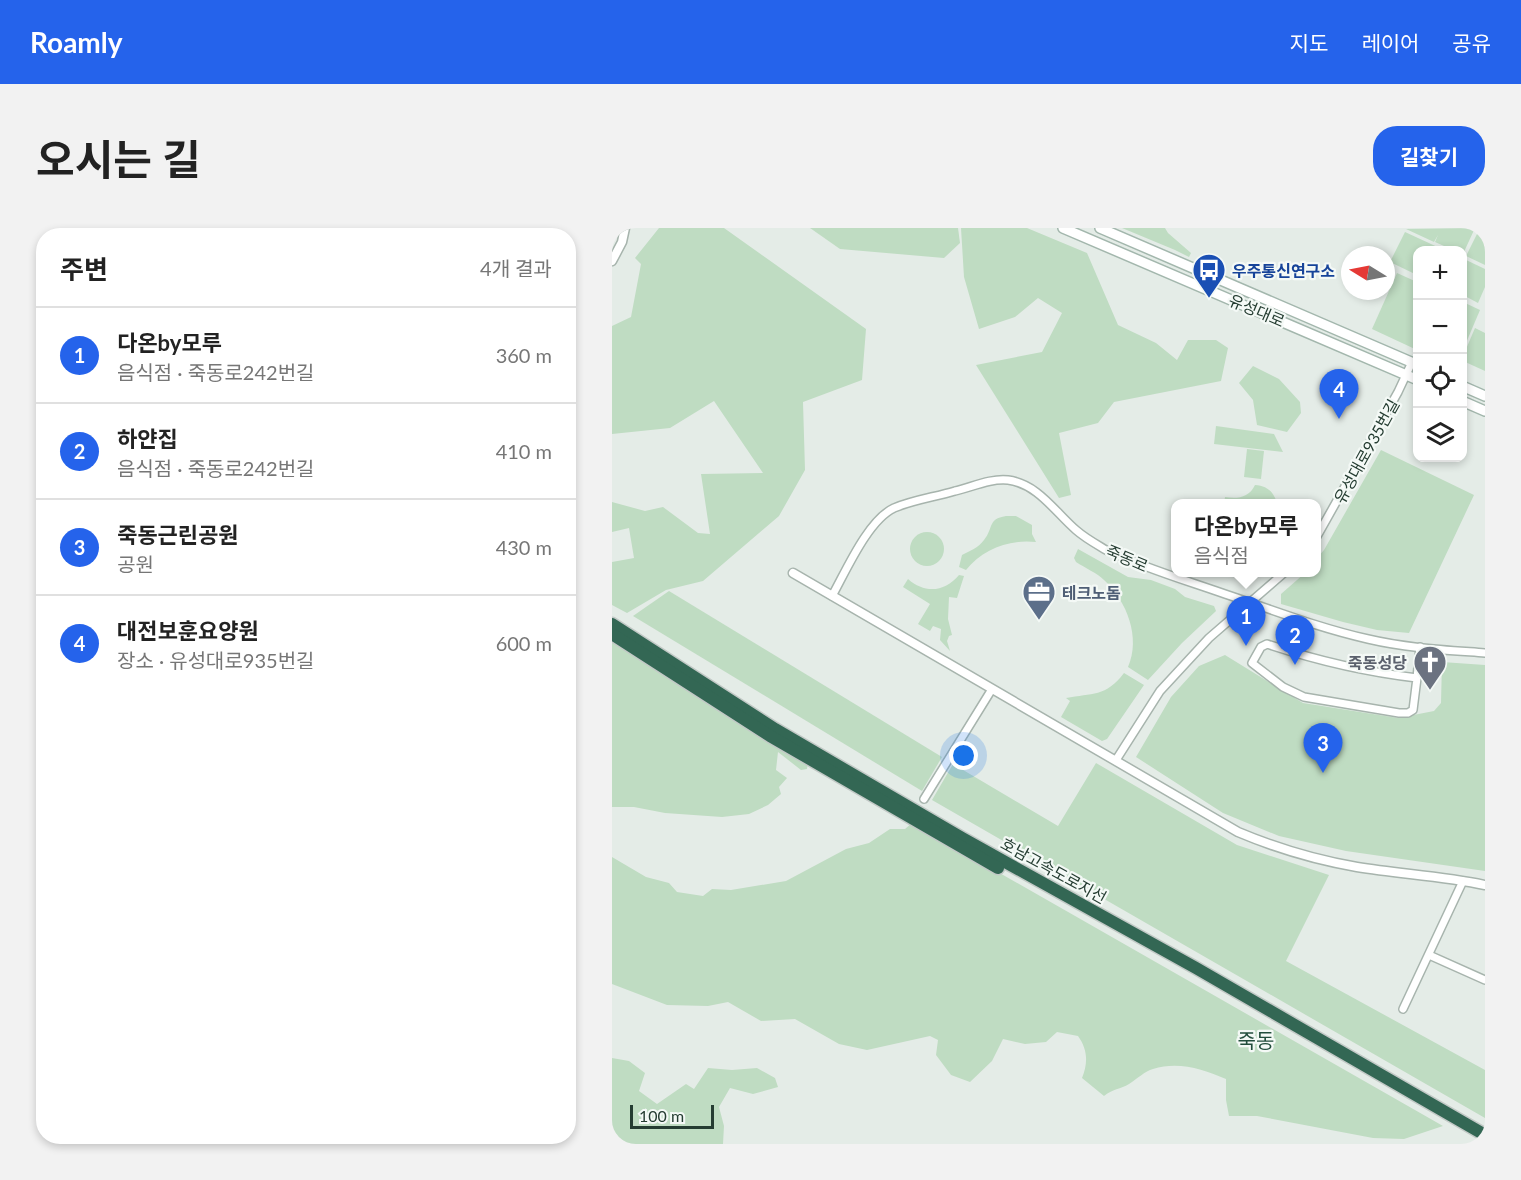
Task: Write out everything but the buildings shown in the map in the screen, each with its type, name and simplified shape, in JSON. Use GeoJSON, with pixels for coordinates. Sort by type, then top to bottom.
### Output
{"type":"FeatureCollection","features":[{"type":"Feature","properties":{"kind":"highway","name":"호남고속도로지선"},"geometry":{"type":"LineString","coordinates":[[612,624],[795,741],[1485,1135]]}},
{"type":"Feature","properties":{"kind":"highway","name":"호남고속도로지선"},"geometry":{"type":"LineString","coordinates":[[612,634],[790,748],[957,845],[1193,975],[1485,1143]]}},
{"type":"Feature","properties":{"kind":"main road","name":"유성대로"},"geometry":{"type":"LineString","coordinates":[[1063,228],[1413,377]]}},
{"type":"Feature","properties":{"kind":"main road","name":"유성대로"},"geometry":{"type":"LineString","coordinates":[[1100,228],[1413,363]]}},
{"type":"Feature","properties":{"kind":"main road"},"geometry":{"type":"LineString","coordinates":[[1467,388],[1485,396]]}},
{"type":"Feature","properties":{"kind":"main road"},"geometry":{"type":"LineString","coordinates":[[1467,402],[1485,411]]}},
{"type":"Feature","properties":{"kind":"street"},"geometry":{"type":"LineString","coordinates":[[612,261],[622,242],[625,228]]}},
{"type":"Feature","properties":{"kind":"street","name":"유성대로935번길"},"geometry":{"type":"LineString","coordinates":[[1321,531],[1413,366]]}},
{"type":"Feature","properties":{"kind":"street","name":"죽동로"},"geometry":{"type":"LineString","coordinates":[[832,596],[869,530],[887,513],[913,503],[1005,479],[1023,484],[1035,491],[1074,529],[1096,545],[1171,575]]}},
{"type":"Feature","properties":{"kind":"street"},"geometry":{"type":"LineString","coordinates":[[793,573],[1221,823],[1264,843],[1318,859],[1356,867],[1485,885]]}},
{"type":"Feature","properties":{"kind":"street","name":"죽동로"},"geometry":{"type":"LineString","coordinates":[[1175,577],[1322,627],[1370,640],[1485,652]]}},
{"type":"Feature","properties":{"kind":"street"},"geometry":{"type":"LineString","coordinates":[[1116,760],[1160,691],[1209,638],[1280,577]]}},
{"type":"Feature","properties":{"kind":"street"},"geometry":{"type":"LineString","coordinates":[[1418,678],[1369,671],[1293,653],[1266,644],[1261,647],[1252,663],[1282,687],[1304,697],[1408,713],[1413,710],[1418,678],[1420,647]]}},
{"type":"Feature","properties":{"kind":"street"},"geometry":{"type":"LineString","coordinates":[[924,800],[992,689]]}},
{"type":"Feature","properties":{"kind":"street"},"geometry":{"type":"LineString","coordinates":[[1403,1009],[1463,881]]}},
{"type":"Feature","properties":{"kind":"street"},"geometry":{"type":"LineString","coordinates":[[1429,955],[1485,980]]}},
{"type":"Feature","properties":{"kind":"green space"},"geometry":{"type":"Polygon","coordinates":[[[659,228],[724,228],[866,329],[862,380],[803,402],[805,470],[779,516],[703,581],[666,590],[627,613],[612,605],[612,562],[634,558],[629,528],[612,532],[612,502],[645,511],[663,507],[698,533],[710,534],[701,474],[763,473],[714,401],[670,428],[612,434],[612,326],[631,317],[641,264],[635,258],[659,228]]]}},
{"type":"Feature","properties":{"kind":"green space"},"geometry":{"type":"Polygon","coordinates":[[[810,228],[958,228],[960,243],[944,258],[840,249],[810,228]]]}},
{"type":"Feature","properties":{"kind":"green space"},"geometry":{"type":"Polygon","coordinates":[[[961,228],[1027,228],[1087,253],[1118,325],[1156,343],[1177,360],[1188,340],[1216,340],[1228,348],[1221,381],[1114,402],[1098,423],[1059,433],[1071,495],[1059,498],[976,365],[1042,352],[1062,313],[1038,298],[1015,317],[979,329],[964,277],[961,228]]]}},
{"type":"Feature","properties":{"kind":"green space"},"geometry":{"type":"Polygon","coordinates":[[[1122,228],[1165,228],[1191,253],[1189,257],[1122,228]]]}},
{"type":"Feature","properties":{"kind":"green space"},"geometry":{"type":"Polygon","coordinates":[[[1475,228],[1467,246],[1444,246],[1435,242],[1438,235],[1434,242],[1406,229],[1475,228]]]}},
{"type":"Feature","properties":{"kind":"green space"},"geometry":{"type":"Polygon","coordinates":[[[1480,228],[1485,228],[1485,265],[1467,256],[1480,228]]]}},
{"type":"Feature","properties":{"kind":"green space"},"geometry":{"type":"Polygon","coordinates":[[[1405,232],[1435,246],[1413,246],[1413,273],[1395,264],[1395,252],[1405,232]]]}},
{"type":"Feature","properties":{"kind":"green space"},"geometry":{"type":"Polygon","coordinates":[[[1467,260],[1485,269],[1485,287],[1478,303],[1467,297],[1467,260]]]}},
{"type":"Feature","properties":{"kind":"green space"},"geometry":{"type":"Polygon","coordinates":[[[1397,273],[1413,280],[1413,348],[1372,329],[1385,300],[1395,300],[1397,273]]]}},
{"type":"Feature","properties":{"kind":"green space"},"geometry":{"type":"Polygon","coordinates":[[[1467,304],[1480,310],[1467,341],[1467,304]]]}},
{"type":"Feature","properties":{"kind":"green space"},"geometry":{"type":"Polygon","coordinates":[[[1475,328],[1485,333],[1485,371],[1467,363],[1467,347],[1475,328]]]}},
{"type":"Feature","properties":{"kind":"green space"},"geometry":{"type":"Polygon","coordinates":[[[1253,366],[1279,379],[1300,402],[1301,413],[1287,432],[1257,425],[1253,400],[1239,383],[1253,366]]]}},
{"type":"Feature","properties":{"kind":"green space"},"geometry":{"type":"Polygon","coordinates":[[[1216,426],[1274,434],[1283,452],[1214,444],[1216,426]]]}},
{"type":"Feature","properties":{"kind":"green space"},"geometry":{"type":"Polygon","coordinates":[[[1247,449],[1264,451],[1261,479],[1244,477],[1247,449]]]}},
{"type":"Feature","properties":{"kind":"green space"},"geometry":{"type":"Polygon","coordinates":[[[1381,450],[1474,495],[1409,633],[1377,630],[1281,604],[1281,594],[1300,577],[1321,577],[1321,553],[1381,450]]]}},
{"type":"Feature","properties":{"kind":"green space"},"geometry":{"type":"Polygon","coordinates":[[[1255,485],[1265,488],[1276,499],[1225,499],[1225,497],[1242,497],[1255,485]]]}},
{"type":"Feature","properties":{"kind":"green space"},"geometry":{"type":"Polygon","coordinates":[[[1016,516],[1032,525],[1032,534],[1036,542],[1006,544],[980,556],[966,570],[959,567],[962,555],[982,543],[996,519],[1016,516]]]}},
{"type":"Feature","properties":{"kind":"green space"},"geometry":{"type":"Polygon","coordinates":[[[927,532],[939,537],[944,549],[939,561],[927,566],[915,561],[910,549],[915,537],[927,532]]]}},
{"type":"Feature","properties":{"kind":"green space"},"geometry":{"type":"Polygon","coordinates":[[[1078,549],[1128,577],[1151,580],[1175,589],[1185,597],[1214,606],[1216,611],[1148,680],[1128,667],[1133,644],[1130,620],[1125,609],[1104,580],[1076,562],[1074,558],[1078,549]]]}},
{"type":"Feature","properties":{"kind":"green space"},"geometry":{"type":"Polygon","coordinates":[[[959,575],[964,576],[957,598],[949,597],[948,619],[952,635],[947,641],[950,651],[940,640],[941,629],[933,626],[930,631],[918,624],[930,604],[903,587],[908,579],[928,589],[941,588],[959,575]]]}},
{"type":"Feature","properties":{"kind":"green space"},"geometry":{"type":"Polygon","coordinates":[[[669,591],[942,757],[922,791],[633,616],[669,591]]]}},
{"type":"Feature","properties":{"kind":"green space"},"geometry":{"type":"Polygon","coordinates":[[[612,642],[808,763],[807,769],[801,770],[778,752],[776,770],[787,778],[779,787],[781,794],[768,805],[749,814],[722,817],[665,813],[634,807],[612,807],[612,642]]]}},
{"type":"Feature","properties":{"kind":"green space"},"geometry":{"type":"Polygon","coordinates":[[[1225,655],[1303,703],[1398,718],[1434,711],[1441,703],[1442,662],[1485,665],[1485,871],[1346,851],[1279,836],[1223,813],[1136,757],[1171,697],[1199,666],[1225,655]]]}},
{"type":"Feature","properties":{"kind":"green space"},"geometry":{"type":"Polygon","coordinates":[[[1124,673],[1144,685],[1107,739],[1102,741],[1061,717],[1070,701],[1066,698],[1105,690],[1124,673]]]}},
{"type":"Feature","properties":{"kind":"green space"},"geometry":{"type":"Polygon","coordinates":[[[1096,763],[1237,845],[1329,875],[1286,961],[1485,1070],[1485,1118],[932,800],[953,764],[1058,826],[1096,763]]]}},
{"type":"Feature","properties":{"kind":"green space"},"geometry":{"type":"Polygon","coordinates":[[[912,823],[1443,1126],[1404,1139],[1373,1138],[1257,1116],[1229,1116],[1226,1079],[1199,1069],[1181,1066],[1150,1070],[1129,1084],[1104,1096],[1082,1078],[1086,1057],[1084,1046],[1078,1036],[1057,1032],[1046,1042],[1025,1044],[1003,1039],[992,1061],[970,1082],[951,1075],[936,1055],[938,1040],[930,1036],[867,1050],[839,1044],[795,1019],[761,1021],[728,1002],[708,1006],[667,1005],[612,984],[612,857],[646,877],[669,883],[677,892],[703,896],[712,889],[731,890],[786,881],[846,849],[869,843],[890,829],[905,829],[912,823]]]}},
{"type":"Feature","properties":{"kind":"green space"},"geometry":{"type":"Polygon","coordinates":[[[612,1058],[629,1061],[645,1073],[639,1091],[657,1104],[686,1084],[694,1089],[708,1068],[732,1070],[757,1068],[775,1078],[778,1087],[753,1094],[730,1088],[719,1107],[724,1126],[723,1144],[612,1144],[612,1058]]]}},
{"type":"Feature","properties":{"kind":"place","name":"우주통신연구소"},"geometry":{"type":"Point","coordinates":[1209,299]}},
{"type":"Feature","properties":{"kind":"place","name":"대전보훈요양원"},"geometry":{"type":"Point","coordinates":[1339,419]}},
{"type":"Feature","properties":{"kind":"place","name":"테크노돔"},"geometry":{"type":"Point","coordinates":[1039,621]}},
{"type":"Feature","properties":{"kind":"place","name":"다온by모루"},"geometry":{"type":"Point","coordinates":[1246,646]}},
{"type":"Feature","properties":{"kind":"place","name":"하얀집"},"geometry":{"type":"Point","coordinates":[1295,665]}},
{"type":"Feature","properties":{"kind":"place","name":"죽동성당"},"geometry":{"type":"Point","coordinates":[1430,691]}},
{"type":"Feature","properties":{"kind":"place","name":"죽동근린공원"},"geometry":{"type":"Point","coordinates":[1323,773]}},
{"type":"Feature","properties":{"kind":"district","name":"죽동"},"geometry":{"type":"Point","coordinates":[1256,1040]}}]}
